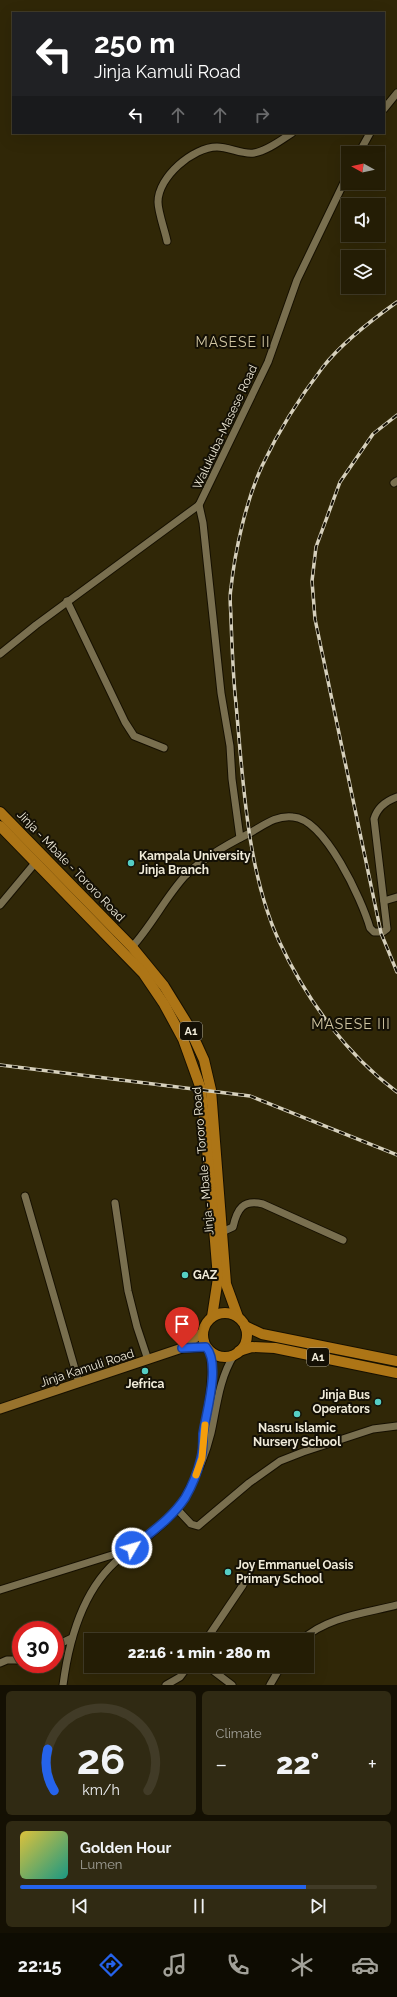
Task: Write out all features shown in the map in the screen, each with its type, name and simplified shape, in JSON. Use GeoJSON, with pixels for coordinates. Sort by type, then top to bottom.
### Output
{"type":"FeatureCollection","features":[{"type":"Feature","properties":{"kind":"highway","name":"Jinja - Mbale - Tororo Road"},"geometry":{"type":"LineString","coordinates":[[0,812],[132,947],[174,1000],[188,1025],[204,1060],[211,1090],[226,1284],[238,1317]]}},
{"type":"Feature","properties":{"kind":"highway","name":"Jinja - Mbale - Tororo Road"},"geometry":{"type":"LineString","coordinates":[[0,826],[143,974],[164,1004],[183,1040],[200,1089],[210,1180],[218,1278],[212,1317]]}},
{"type":"Feature","properties":{"kind":"highway"},"geometry":{"type":"LineString","coordinates":[[212,1317],[225,1313],[238,1317]]}},
{"type":"Feature","properties":{"kind":"highway","name":"A1"},"geometry":{"type":"LineString","coordinates":[[203,1332],[205,1324],[212,1317]]}},
{"type":"Feature","properties":{"kind":"highway","name":"A1"},"geometry":{"type":"LineString","coordinates":[[238,1317],[244,1326],[262,1334],[397,1361]]}},
{"type":"Feature","properties":{"kind":"highway"},"geometry":{"type":"LineString","coordinates":[[236,1353],[246,1340],[244,1326]]}},
{"type":"Feature","properties":{"kind":"highway"},"geometry":{"type":"LineString","coordinates":[[203,1332],[203,1340],[208,1349]]}},
{"type":"Feature","properties":{"kind":"highway","name":"A1"},"geometry":{"type":"LineString","coordinates":[[208,1349],[221,1356],[236,1353],[252,1347],[275,1348],[397,1373]]}},
{"type":"Feature","properties":{"kind":"main road","name":"Jinja Kamuli Road"},"geometry":{"type":"LineString","coordinates":[[0,1409],[182,1348],[203,1332]]}},
{"type":"Feature","properties":{"kind":"main road","name":"Jinja Kamuli Road"},"geometry":{"type":"LineString","coordinates":[[182,1348],[208,1349]]}},
{"type":"Feature","properties":{"kind":"street"},"geometry":{"type":"LineString","coordinates":[[385,108],[397,93]]}},
{"type":"Feature","properties":{"kind":"street"},"geometry":{"type":"LineString","coordinates":[[167,241],[158,203],[173,171],[186,159],[206,149],[217,147],[253,153],[290,134]]}},
{"type":"Feature","properties":{"kind":"street"},"geometry":{"type":"LineString","coordinates":[[363,146],[369,134]]}},
{"type":"Feature","properties":{"kind":"street","name":"Walukuba-Masese Road"},"geometry":{"type":"LineString","coordinates":[[0,654],[67,601],[199,505],[268,362],[297,280],[341,189]]}},
{"type":"Feature","properties":{"kind":"street"},"geometry":{"type":"LineString","coordinates":[[199,505],[203,523],[220,693],[230,746],[240,838]]}},
{"type":"Feature","properties":{"kind":"street"},"geometry":{"type":"LineString","coordinates":[[67,601],[125,722],[134,736],[164,748]]}},
{"type":"Feature","properties":{"kind":"street"},"geometry":{"type":"LineString","coordinates":[[132,947],[145,932],[185,877],[202,862],[240,838],[270,821],[281,817],[294,817],[304,820],[314,827],[335,855],[361,902],[370,928],[379,933],[383,932],[387,929],[374,819],[376,812],[383,804],[397,797]]}},
{"type":"Feature","properties":{"kind":"street"},"geometry":{"type":"LineString","coordinates":[[0,905],[35,863]]}},
{"type":"Feature","properties":{"kind":"street"},"geometry":{"type":"LineString","coordinates":[[384,901],[397,897]]}},
{"type":"Feature","properties":{"kind":"street"},"geometry":{"type":"LineString","coordinates":[[25,1196],[79,1383]]}},
{"type":"Feature","properties":{"kind":"street"},"geometry":{"type":"LineString","coordinates":[[222,1232],[234,1227],[238,1211],[246,1204],[253,1201],[263,1204],[343,1240]]}},
{"type":"Feature","properties":{"kind":"street"},"geometry":{"type":"LineString","coordinates":[[115,1203],[128,1291],[148,1360]]}},
{"type":"Feature","properties":{"kind":"street"},"geometry":{"type":"LineString","coordinates":[[202,1458],[212,1382],[212,1366],[208,1349]]}},
{"type":"Feature","properties":{"kind":"street"},"geometry":{"type":"LineString","coordinates":[[63,1685],[72,1638],[87,1600],[96,1585],[106,1571],[132,1548],[156,1531],[177,1509],[192,1484],[210,1435],[225,1369],[236,1353]]}},
{"type":"Feature","properties":{"kind":"street"},"geometry":{"type":"LineString","coordinates":[[177,1509],[191,1524],[198,1526],[249,1483],[280,1461],[309,1449],[373,1429],[397,1426]]}},
{"type":"Feature","properties":{"kind":"street"},"geometry":{"type":"LineString","coordinates":[[0,1590],[132,1548]]}},
{"type":"Feature","properties":{"kind":"street"},"geometry":{"type":"LineString","coordinates":[[211,1633],[243,1585]]}},
{"type":"Feature","properties":{"kind":"street"},"geometry":{"type":"LineString","coordinates":[[313,1633],[322,1627],[355,1615],[397,1605]]}},
{"type":"Feature","properties":{"kind":"street"},"geometry":{"type":"LineString","coordinates":[[64,1642],[72,1638]]}},
{"type":"Feature","properties":{"kind":"street"},"geometry":{"type":"LineString","coordinates":[[0,1663],[7,1660],[12,1660]]}},
{"type":"Feature","properties":{"kind":"street"},"geometry":{"type":"LineString","coordinates":[[166,1685],[180,1677],[183,1673]]}},
{"type":"Feature","properties":{"kind":"street"},"geometry":{"type":"LineString","coordinates":[[216,1673],[232,1685]]}},
{"type":"Feature","properties":{"kind":"street"},"geometry":{"type":"LineString","coordinates":[[270,1685],[277,1673]]}},
{"type":"Feature","properties":{"kind":"railway"},"geometry":{"type":"LineString","coordinates":[[397,302],[358,332],[330,358],[306,390],[275,440],[256,480],[246,510],[235,558],[230,592],[234,683],[244,794],[253,856],[268,914],[290,963],[302,984],[329,1024],[361,1061],[397,1092]]}},
{"type":"Feature","properties":{"kind":"railway"},"geometry":{"type":"LineString","coordinates":[[397,415],[373,434],[340,482],[316,547],[312,581],[315,619],[381,933],[397,972]]}},
{"type":"Feature","properties":{"kind":"railway"},"geometry":{"type":"LineString","coordinates":[[0,1065],[250,1096],[397,1155]]}},
{"type":"Feature","properties":{"kind":"slow traffic"},"geometry":{"type":"LineString","coordinates":[[196,1475],[202,1458],[205,1425]]}},
{"type":"Feature","properties":{"kind":"place","name":"Kampala University Jinja Branch"},"geometry":{"type":"Point","coordinates":[131,863]}},
{"type":"Feature","properties":{"kind":"place","name":"GAZ"},"geometry":{"type":"Point","coordinates":[185,1275]}},
{"type":"Feature","properties":{"kind":"place","name":"Jefrica"},"geometry":{"type":"Point","coordinates":[145,1371]}},
{"type":"Feature","properties":{"kind":"place","name":"Jinja Bus Operators"},"geometry":{"type":"Point","coordinates":[378,1402]}},
{"type":"Feature","properties":{"kind":"place","name":"Nasru Islamic Nursery School"},"geometry":{"type":"Point","coordinates":[297,1414]}},
{"type":"Feature","properties":{"kind":"place","name":"Joy Emmanuel Oasis Primary School"},"geometry":{"type":"Point","coordinates":[228,1572]}},
{"type":"Feature","properties":{"kind":"district","name":"MASESE II"},"geometry":{"type":"Point","coordinates":[233,342]}},
{"type":"Feature","properties":{"kind":"district","name":"MASESE III"},"geometry":{"type":"Point","coordinates":[351,1024]}},
{"type":"Feature","properties":{"kind":"route"},"geometry":{"type":"LineString","coordinates":[[132,1548],[144,1538],[156,1531],[177,1509],[186,1497],[202,1458],[212,1382],[210,1351],[206,1347],[182,1348]]}}]}
